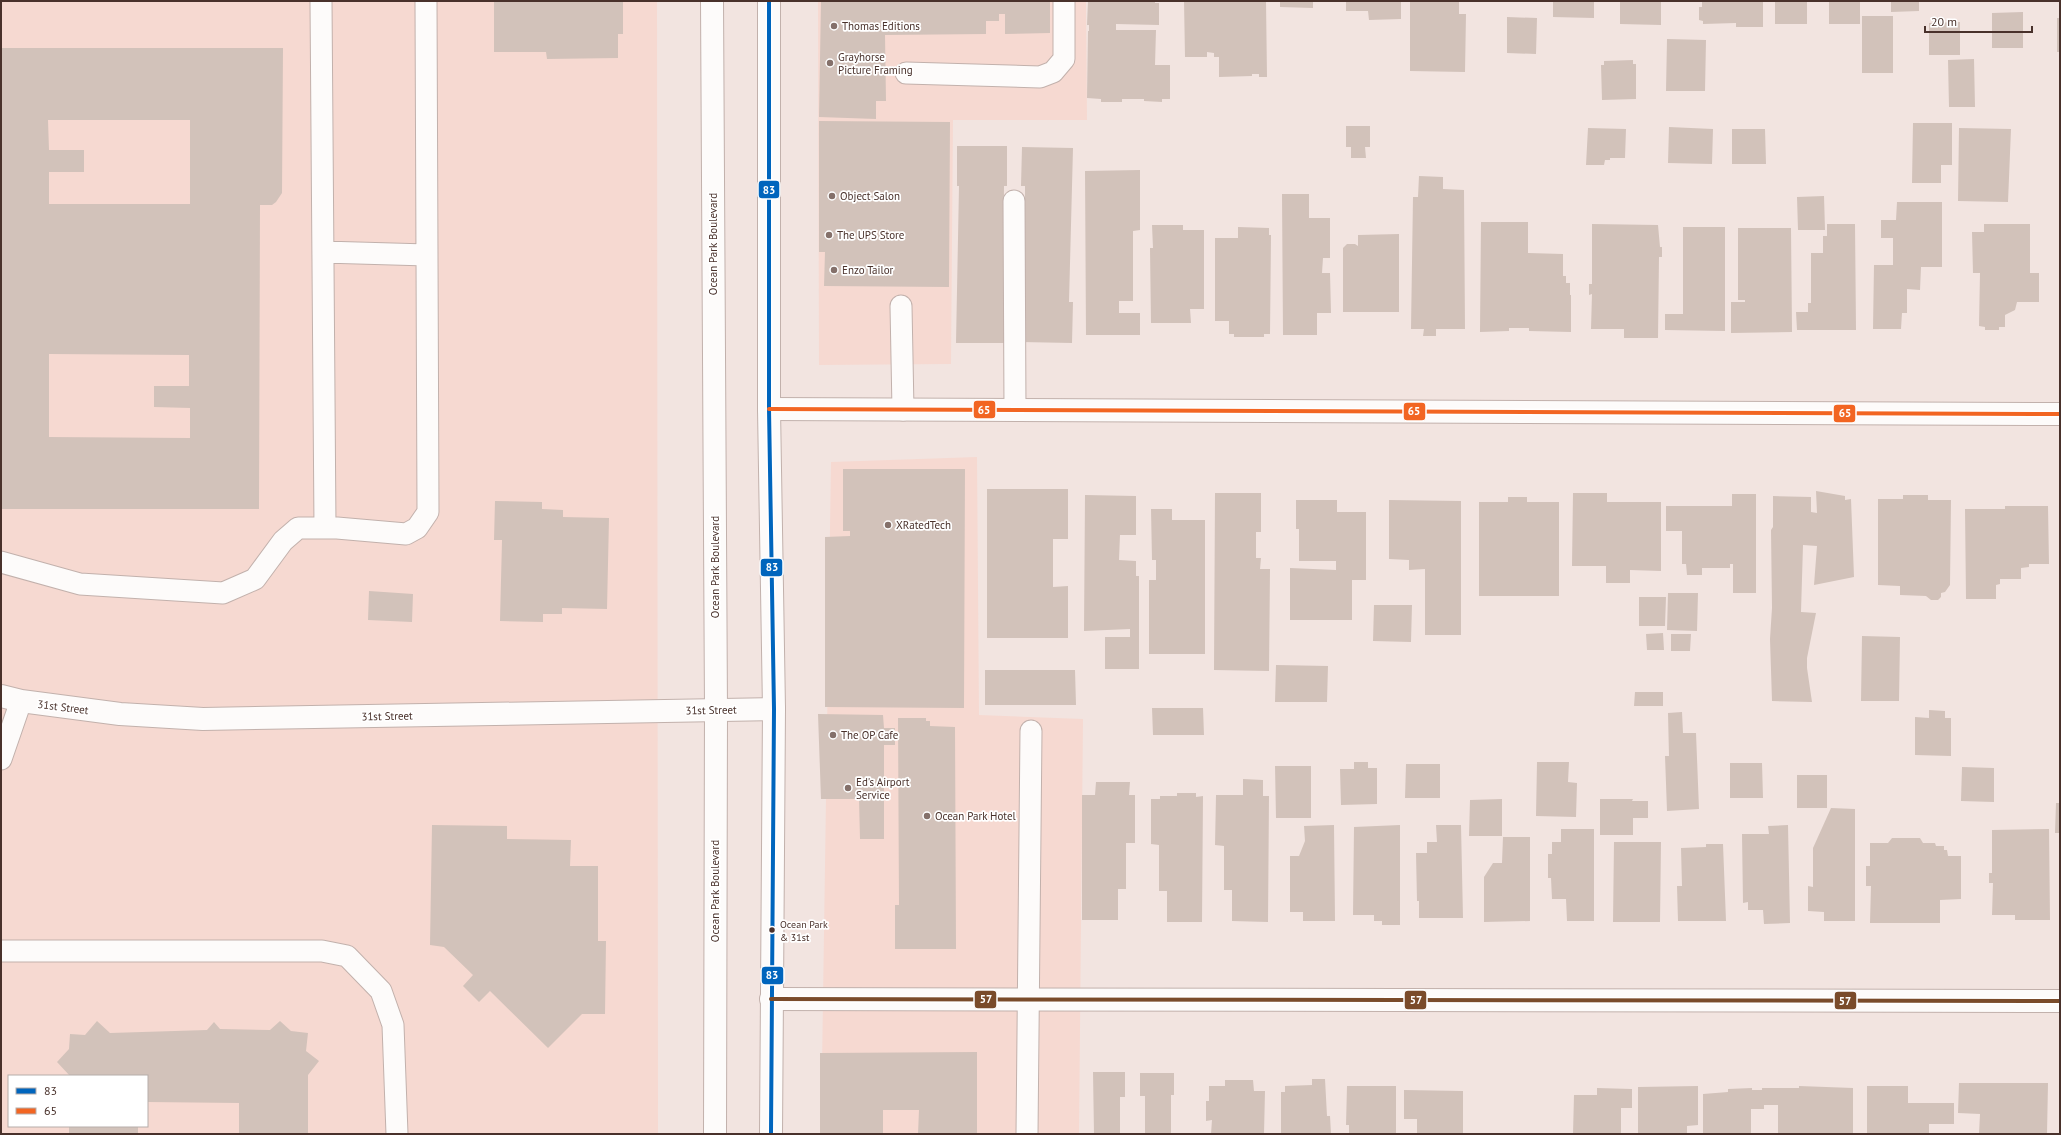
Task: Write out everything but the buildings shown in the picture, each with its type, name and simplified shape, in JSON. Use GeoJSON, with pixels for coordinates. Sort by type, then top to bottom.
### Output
{"type":"FeatureCollection","features":[{"type":"Feature","properties":{"kind":"street","name":"Ocean Park Boulevard"},"geometry":{"type":"LineString","coordinates":[[712,1],[716,710],[715,1134]]}},
{"type":"Feature","properties":{"kind":"street"},"geometry":{"type":"LineString","coordinates":[[769,1],[769,409],[774,709],[771,1134]]}},
{"type":"Feature","properties":{"kind":"street"},"geometry":{"type":"LineString","coordinates":[[769,409],[2060,414]]}},
{"type":"Feature","properties":{"kind":"street","name":"31st Street"},"geometry":{"type":"LineString","coordinates":[[11,698],[120,714],[203,719],[774,709]]}},
{"type":"Feature","properties":{"kind":"street"},"geometry":{"type":"LineString","coordinates":[[771,999],[2060,1001]]}},
{"type":"Feature","properties":{"kind":"lane"},"geometry":{"type":"LineString","coordinates":[[321,1],[325,528]]}},
{"type":"Feature","properties":{"kind":"lane"},"geometry":{"type":"LineString","coordinates":[[1,562],[80,584],[223,593],[255,579],[283,540],[298,528],[325,528],[406,534],[417,528],[428,512],[426,1]]}},
{"type":"Feature","properties":{"kind":"lane"},"geometry":{"type":"LineString","coordinates":[[906,74],[1040,77],[1052,72],[1064,59],[1064,1]]}},
{"type":"Feature","properties":{"kind":"lane"},"geometry":{"type":"LineString","coordinates":[[1014,201],[1015,410]]}},
{"type":"Feature","properties":{"kind":"lane"},"geometry":{"type":"LineString","coordinates":[[322,252],[427,255]]}},
{"type":"Feature","properties":{"kind":"lane"},"geometry":{"type":"LineString","coordinates":[[901,306],[903,410]]}},
{"type":"Feature","properties":{"kind":"lane"},"geometry":{"type":"LineString","coordinates":[[1,759],[11,698]]}},
{"type":"Feature","properties":{"kind":"lane"},"geometry":{"type":"LineString","coordinates":[[1027,1134],[1030,1000],[1031,731]]}},
{"type":"Feature","properties":{"kind":"lane"},"geometry":{"type":"LineString","coordinates":[[1,951],[322,951],[347,956],[381,991],[393,1025],[397,1134]]}},
{"type":"Feature","properties":{"kind":"shaded area"},"geometry":{"type":"Polygon","coordinates":[[[1,1],[657,1],[658,1134],[1,1134],[1,1]]]}},
{"type":"Feature","properties":{"kind":"shaded area"},"geometry":{"type":"Polygon","coordinates":[[[818,1],[1086,1],[1087,120],[953,120],[951,364],[819,365],[818,1]]]}},
{"type":"Feature","properties":{"kind":"shaded area"},"geometry":{"type":"Polygon","coordinates":[[[977,457],[979,715],[1083,719],[1079,1134],[821,1134],[831,462],[977,457]]]}},
{"type":"Feature","properties":{"kind":"transit line","name":"83"},"geometry":{"type":"LineString","coordinates":[[769,1],[769,409],[774,709],[771,1134]]}},
{"type":"Feature","properties":{"kind":"transit line","name":"65"},"geometry":{"type":"LineString","coordinates":[[769,409],[2060,414]]}},
{"type":"Feature","properties":{"kind":"transit line","name":"57"},"geometry":{"type":"LineString","coordinates":[[771,999],[2060,1001]]}},
{"type":"Feature","properties":{"kind":"place","name":"Thomas Editions"},"geometry":{"type":"Point","coordinates":[834,26]}},
{"type":"Feature","properties":{"kind":"place","name":"Grayhorse Picture Framing"},"geometry":{"type":"Point","coordinates":[830,63]}},
{"type":"Feature","properties":{"kind":"place","name":"Object Salon"},"geometry":{"type":"Point","coordinates":[832,196]}},
{"type":"Feature","properties":{"kind":"place","name":"The UPS Store"},"geometry":{"type":"Point","coordinates":[829,235]}},
{"type":"Feature","properties":{"kind":"place","name":"Enzo Tailor"},"geometry":{"type":"Point","coordinates":[834,270]}},
{"type":"Feature","properties":{"kind":"place","name":"XRatedTech"},"geometry":{"type":"Point","coordinates":[888,525]}},
{"type":"Feature","properties":{"kind":"place","name":"The OP Cafe"},"geometry":{"type":"Point","coordinates":[833,735]}},
{"type":"Feature","properties":{"kind":"place","name":"Ed's Airport Service"},"geometry":{"type":"Point","coordinates":[848,788]}},
{"type":"Feature","properties":{"kind":"place","name":"Ocean Park Hotel"},"geometry":{"type":"Point","coordinates":[927,816]}},
{"type":"Feature","properties":{"kind":"place","name":"Ocean Park & 31st"},"geometry":{"type":"Point","coordinates":[772,930]}}]}
